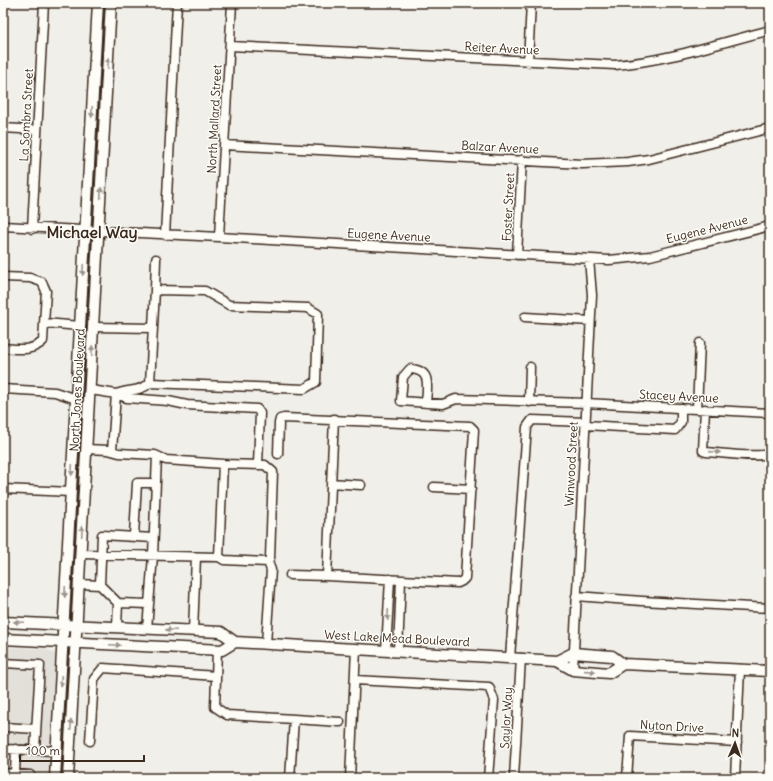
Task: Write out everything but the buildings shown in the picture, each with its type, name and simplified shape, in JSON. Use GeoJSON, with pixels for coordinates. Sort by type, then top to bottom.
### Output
{"type":"FeatureCollection","features":[{"type":"Feature","properties":{"kind":"main road","name":"North Jones Boulevard"},"geometry":{"type":"LineString","coordinates":[[55,778],[98,3]]}},
{"type":"Feature","properties":{"kind":"main road","name":"North Jones Boulevard"},"geometry":{"type":"LineString","coordinates":[[68,778],[86,449],[91,390],[93,327],[111,3]]}},
{"type":"Feature","properties":{"kind":"main road"},"geometry":{"type":"LineString","coordinates":[[76,394],[91,390]]}},
{"type":"Feature","properties":{"kind":"main road","name":"West Lake Mead Boulevard"},"geometry":{"type":"LineString","coordinates":[[3,622],[221,632],[235,642],[521,658],[557,661],[573,670],[609,673],[623,664]]}},
{"type":"Feature","properties":{"kind":"main road","name":"West Lake Mead Boulevard"},"geometry":{"type":"LineString","coordinates":[[3,639],[217,650],[222,650],[235,642]]}},
{"type":"Feature","properties":{"kind":"main road","name":"West Lake Mead Boulevard"},"geometry":{"type":"LineString","coordinates":[[557,661],[574,653],[612,656],[623,664],[770,671]]}},
{"type":"Feature","properties":{"kind":"street","name":"La Sombra Street"},"geometry":{"type":"LineString","coordinates":[[32,229],[44,3]]}},
{"type":"Feature","properties":{"kind":"street"},"geometry":{"type":"LineString","coordinates":[[165,235],[177,3]]}},
{"type":"Feature","properties":{"kind":"street","name":"North Mallard Street"},"geometry":{"type":"LineString","coordinates":[[219,237],[232,3]]}},
{"type":"Feature","properties":{"kind":"street"},"geometry":{"type":"LineString","coordinates":[[528,62],[531,3]]}},
{"type":"Feature","properties":{"kind":"street","name":"Reiter Avenue"},"geometry":{"type":"LineString","coordinates":[[230,46],[528,62],[615,65],[631,64],[668,57],[770,30]]}},
{"type":"Feature","properties":{"kind":"street"},"geometry":{"type":"LineString","coordinates":[[3,128],[37,130]]}},
{"type":"Feature","properties":{"kind":"street","name":"Balzar Avenue"},"geometry":{"type":"LineString","coordinates":[[224,145],[582,164],[628,162],[649,159],[770,128]]}},
{"type":"Feature","properties":{"kind":"street","name":"Foster Street"},"geometry":{"type":"LineString","coordinates":[[517,255],[522,160]]}},
{"type":"Feature","properties":{"kind":"street","name":"Eugene Avenue"},"geometry":{"type":"LineString","coordinates":[[3,226],[32,229],[219,237],[609,260],[650,256],[770,226]]}},
{"type":"Feature","properties":{"kind":"street"},"geometry":{"type":"LineString","coordinates":[[150,383],[156,259]]}},
{"type":"Feature","properties":{"kind":"street","name":"Winwood Street"},"geometry":{"type":"LineString","coordinates":[[573,670],[592,295],[590,259]]}},
{"type":"Feature","properties":{"kind":"street"},"geometry":{"type":"LineString","coordinates":[[3,277],[30,278],[42,282],[46,291],[44,341],[38,347],[27,350],[3,348]]}},
{"type":"Feature","properties":{"kind":"street"},"geometry":{"type":"LineString","coordinates":[[116,394],[126,390],[144,388],[150,383],[304,389],[316,382],[318,314],[308,308],[229,305],[205,291],[155,290]]}},
{"type":"Feature","properties":{"kind":"street"},"geometry":{"type":"LineString","coordinates":[[525,317],[590,321]]}},
{"type":"Feature","properties":{"kind":"street"},"geometry":{"type":"LineString","coordinates":[[45,324],[80,326]]}},
{"type":"Feature","properties":{"kind":"street"},"geometry":{"type":"LineString","coordinates":[[93,327],[153,328]]}},
{"type":"Feature","properties":{"kind":"street"},"geometry":{"type":"LineString","coordinates":[[700,343],[703,451],[751,455],[766,455],[770,452]]}},
{"type":"Feature","properties":{"kind":"street"},"geometry":{"type":"LineString","coordinates":[[529,402],[530,367]]}},
{"type":"Feature","properties":{"kind":"street","name":"Stacey Avenue"},"geometry":{"type":"LineString","coordinates":[[426,403],[427,381],[425,374],[419,370],[410,369],[403,377],[402,401],[426,403],[443,404],[456,400],[586,403],[770,413]]}},
{"type":"Feature","properties":{"kind":"street"},"geometry":{"type":"LineString","coordinates":[[3,389],[76,394]]}},
{"type":"Feature","properties":{"kind":"street"},"geometry":{"type":"LineString","coordinates":[[91,390],[116,394],[127,398],[168,401],[187,406],[257,409],[260,413],[258,465]]}},
{"type":"Feature","properties":{"kind":"street"},"geometry":{"type":"LineString","coordinates":[[112,451],[116,394]]}},
{"type":"Feature","properties":{"kind":"street"},"geometry":{"type":"LineString","coordinates":[[510,658],[527,427],[532,420],[675,430],[681,422],[681,408]]}},
{"type":"Feature","properties":{"kind":"street"},"geometry":{"type":"LineString","coordinates":[[278,454],[279,423],[280,420],[284,418],[470,426],[474,430],[465,578],[462,581],[458,583],[290,575]]}},
{"type":"Feature","properties":{"kind":"street"},"geometry":{"type":"LineString","coordinates":[[327,576],[334,419]]}},
{"type":"Feature","properties":{"kind":"street"},"geometry":{"type":"LineString","coordinates":[[86,449],[157,456],[166,460],[258,465],[265,466],[272,472],[270,558],[268,562],[271,570],[266,644]]}},
{"type":"Feature","properties":{"kind":"street"},"geometry":{"type":"LineString","coordinates":[[148,629],[153,556],[157,456]]}},
{"type":"Feature","properties":{"kind":"street"},"geometry":{"type":"LineString","coordinates":[[219,557],[223,464]]}},
{"type":"Feature","properties":{"kind":"street"},"geometry":{"type":"LineString","coordinates":[[134,536],[137,483],[156,484]]}},
{"type":"Feature","properties":{"kind":"street"},"geometry":{"type":"LineString","coordinates":[[331,483],[361,485]]}},
{"type":"Feature","properties":{"kind":"street"},"geometry":{"type":"LineString","coordinates":[[434,487],[470,489]]}},
{"type":"Feature","properties":{"kind":"street"},"geometry":{"type":"LineString","coordinates":[[3,489],[70,492]]}},
{"type":"Feature","properties":{"kind":"street"},"geometry":{"type":"LineString","coordinates":[[100,585],[102,535],[153,538]]}},
{"type":"Feature","properties":{"kind":"street"},"geometry":{"type":"LineString","coordinates":[[80,554],[219,557],[224,560],[268,562]]}},
{"type":"Feature","properties":{"kind":"street"},"geometry":{"type":"LineString","coordinates":[[193,631],[196,557]]}},
{"type":"Feature","properties":{"kind":"street"},"geometry":{"type":"LineString","coordinates":[[386,650],[390,579]]}},
{"type":"Feature","properties":{"kind":"street"},"geometry":{"type":"LineString","coordinates":[[398,651],[401,580]]}},
{"type":"Feature","properties":{"kind":"street"},"geometry":{"type":"LineString","coordinates":[[78,584],[100,585],[118,603],[149,604]]}},
{"type":"Feature","properties":{"kind":"street"},"geometry":{"type":"LineString","coordinates":[[576,596],[650,602],[770,608]]}},
{"type":"Feature","properties":{"kind":"street"},"geometry":{"type":"LineString","coordinates":[[117,627],[118,603]]}},
{"type":"Feature","properties":{"kind":"street"},"geometry":{"type":"LineString","coordinates":[[350,778],[356,649]]}},
{"type":"Feature","properties":{"kind":"street"},"geometry":{"type":"LineString","coordinates":[[217,650],[214,707],[227,715],[340,722]]}},
{"type":"Feature","properties":{"kind":"street","name":"Saylor Way"},"geometry":{"type":"LineString","coordinates":[[514,778],[521,658]]}},
{"type":"Feature","properties":{"kind":"street"},"geometry":{"type":"LineString","coordinates":[[3,663],[40,665],[35,750]]}},
{"type":"Feature","properties":{"kind":"street"},"geometry":{"type":"LineString","coordinates":[[90,741],[94,679],[103,668],[216,676]]}},
{"type":"Feature","properties":{"kind":"street"},"geometry":{"type":"LineString","coordinates":[[735,778],[740,669]]}},
{"type":"Feature","properties":{"kind":"street"},"geometry":{"type":"LineString","coordinates":[[355,680],[489,687],[494,700],[488,778]]}},
{"type":"Feature","properties":{"kind":"street"},"geometry":{"type":"LineString","coordinates":[[290,778],[294,720]]}},
{"type":"Feature","properties":{"kind":"street"},"geometry":{"type":"LineString","coordinates":[[3,727],[36,729]]}},
{"type":"Feature","properties":{"kind":"street","name":"Nyton Drive"},"geometry":{"type":"LineString","coordinates":[[627,778],[630,736],[737,742]]}},
{"type":"Feature","properties":{"kind":"street"},"geometry":{"type":"LineString","coordinates":[[3,749],[57,751]]}},
{"type":"Feature","properties":{"kind":"street"},"geometry":{"type":"LineString","coordinates":[[15,774],[16,749]]}},
{"type":"Feature","properties":{"kind":"street"},"geometry":{"type":"LineString","coordinates":[[3,773],[30,775],[30,778]]}},
{"type":"Feature","properties":{"kind":"shaded area"},"geometry":{"type":"Polygon","coordinates":[[[3,647],[45,649],[54,653],[56,656],[50,778],[3,778],[3,647]]]}},
{"type":"Feature","properties":{"kind":"district","name":"Michael Way"},"geometry":{"type":"Point","coordinates":[92,232]}}]}
